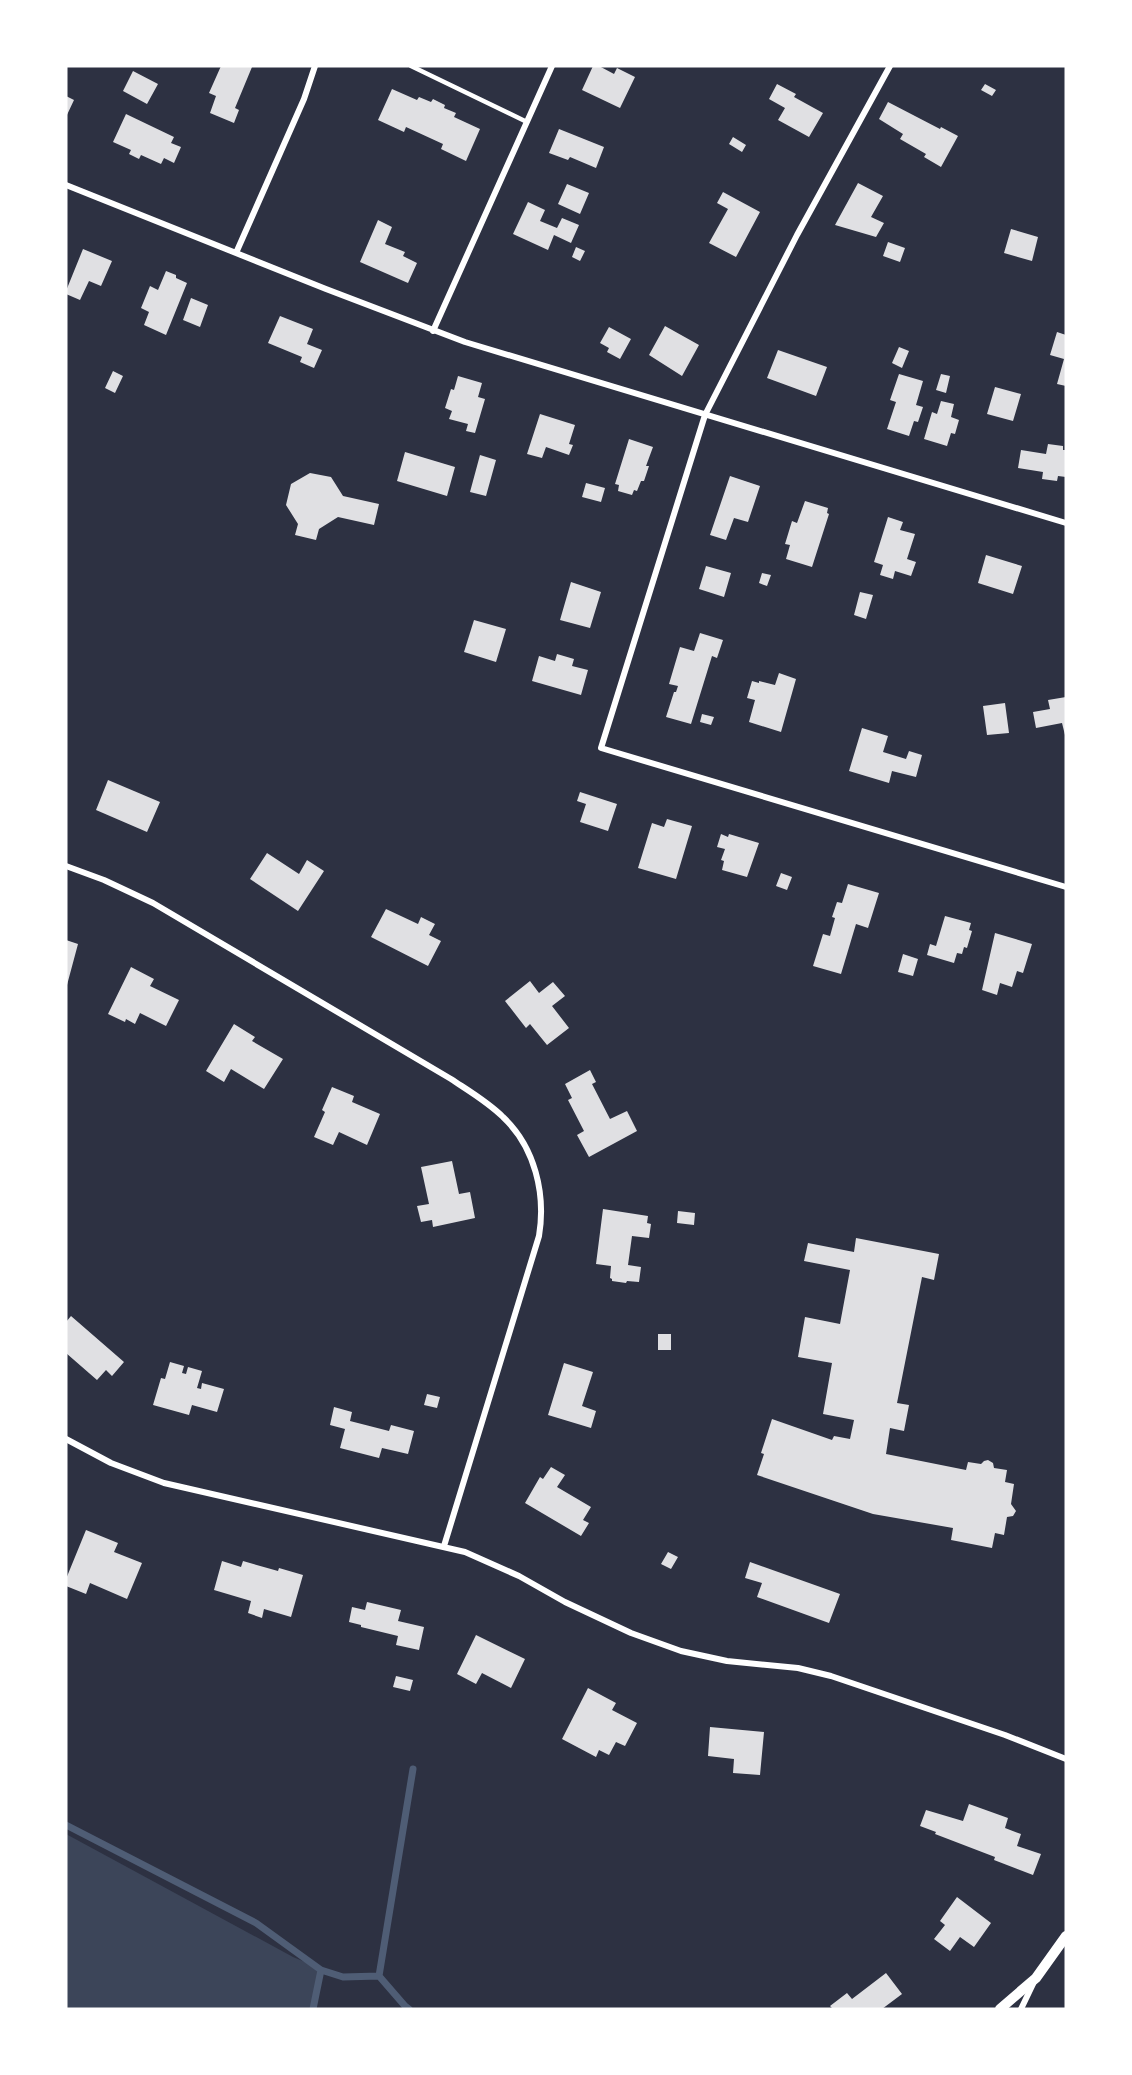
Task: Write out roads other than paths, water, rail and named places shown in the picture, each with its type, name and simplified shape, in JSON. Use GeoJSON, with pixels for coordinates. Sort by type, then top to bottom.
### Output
{"type":"FeatureCollection","features":[{"type":"Feature","properties":{"kind":"street"},"geometry":{"type":"LineString","coordinates":[[236,253],[304,99],[315,66]]}},
{"type":"Feature","properties":{"kind":"street"},"geometry":{"type":"LineString","coordinates":[[433,331],[552,66]]}},
{"type":"Feature","properties":{"kind":"street"},"geometry":{"type":"LineString","coordinates":[[890,66],[796,236],[705,415],[601,748],[1066,886]]}},
{"type":"Feature","properties":{"kind":"street"},"geometry":{"type":"LineString","coordinates":[[66,185],[465,342],[1066,524]]}},
{"type":"Feature","properties":{"kind":"street"},"geometry":{"type":"LineString","coordinates":[[66,866],[140,896],[450,1079],[479,1097],[503,1116],[523,1142],[536,1172],[540,1193],[541,1215],[538,1236],[444,1546]]}},
{"type":"Feature","properties":{"kind":"street"},"geometry":{"type":"LineString","coordinates":[[66,1439],[111,1463],[164,1483],[444,1546],[490,1563],[596,1617],[654,1642],[714,1659],[798,1668],[831,1676],[1005,1735],[1066,1759]]}},
{"type":"Feature","properties":{"kind":"street"},"geometry":{"type":"LineString","coordinates":[[1021,2009],[1036,1978],[1066,1936]]}},
{"type":"Feature","properties":{"kind":"street"},"geometry":{"type":"LineString","coordinates":[[1000,2009],[1036,1978]]}},
{"type":"Feature","properties":{"kind":"lane"},"geometry":{"type":"LineString","coordinates":[[411,66],[527,122]]}},
{"type":"Feature","properties":{"kind":"waterway"},"geometry":{"type":"LineString","coordinates":[[321,1970],[343,1977],[379,1976],[413,1769]]}},
{"type":"Feature","properties":{"kind":"waterway"},"geometry":{"type":"LineString","coordinates":[[66,1825],[256,1923],[321,1970],[313,2009]]}},
{"type":"Feature","properties":{"kind":"waterway"},"geometry":{"type":"LineString","coordinates":[[379,1976],[409,2009]]}}]}
